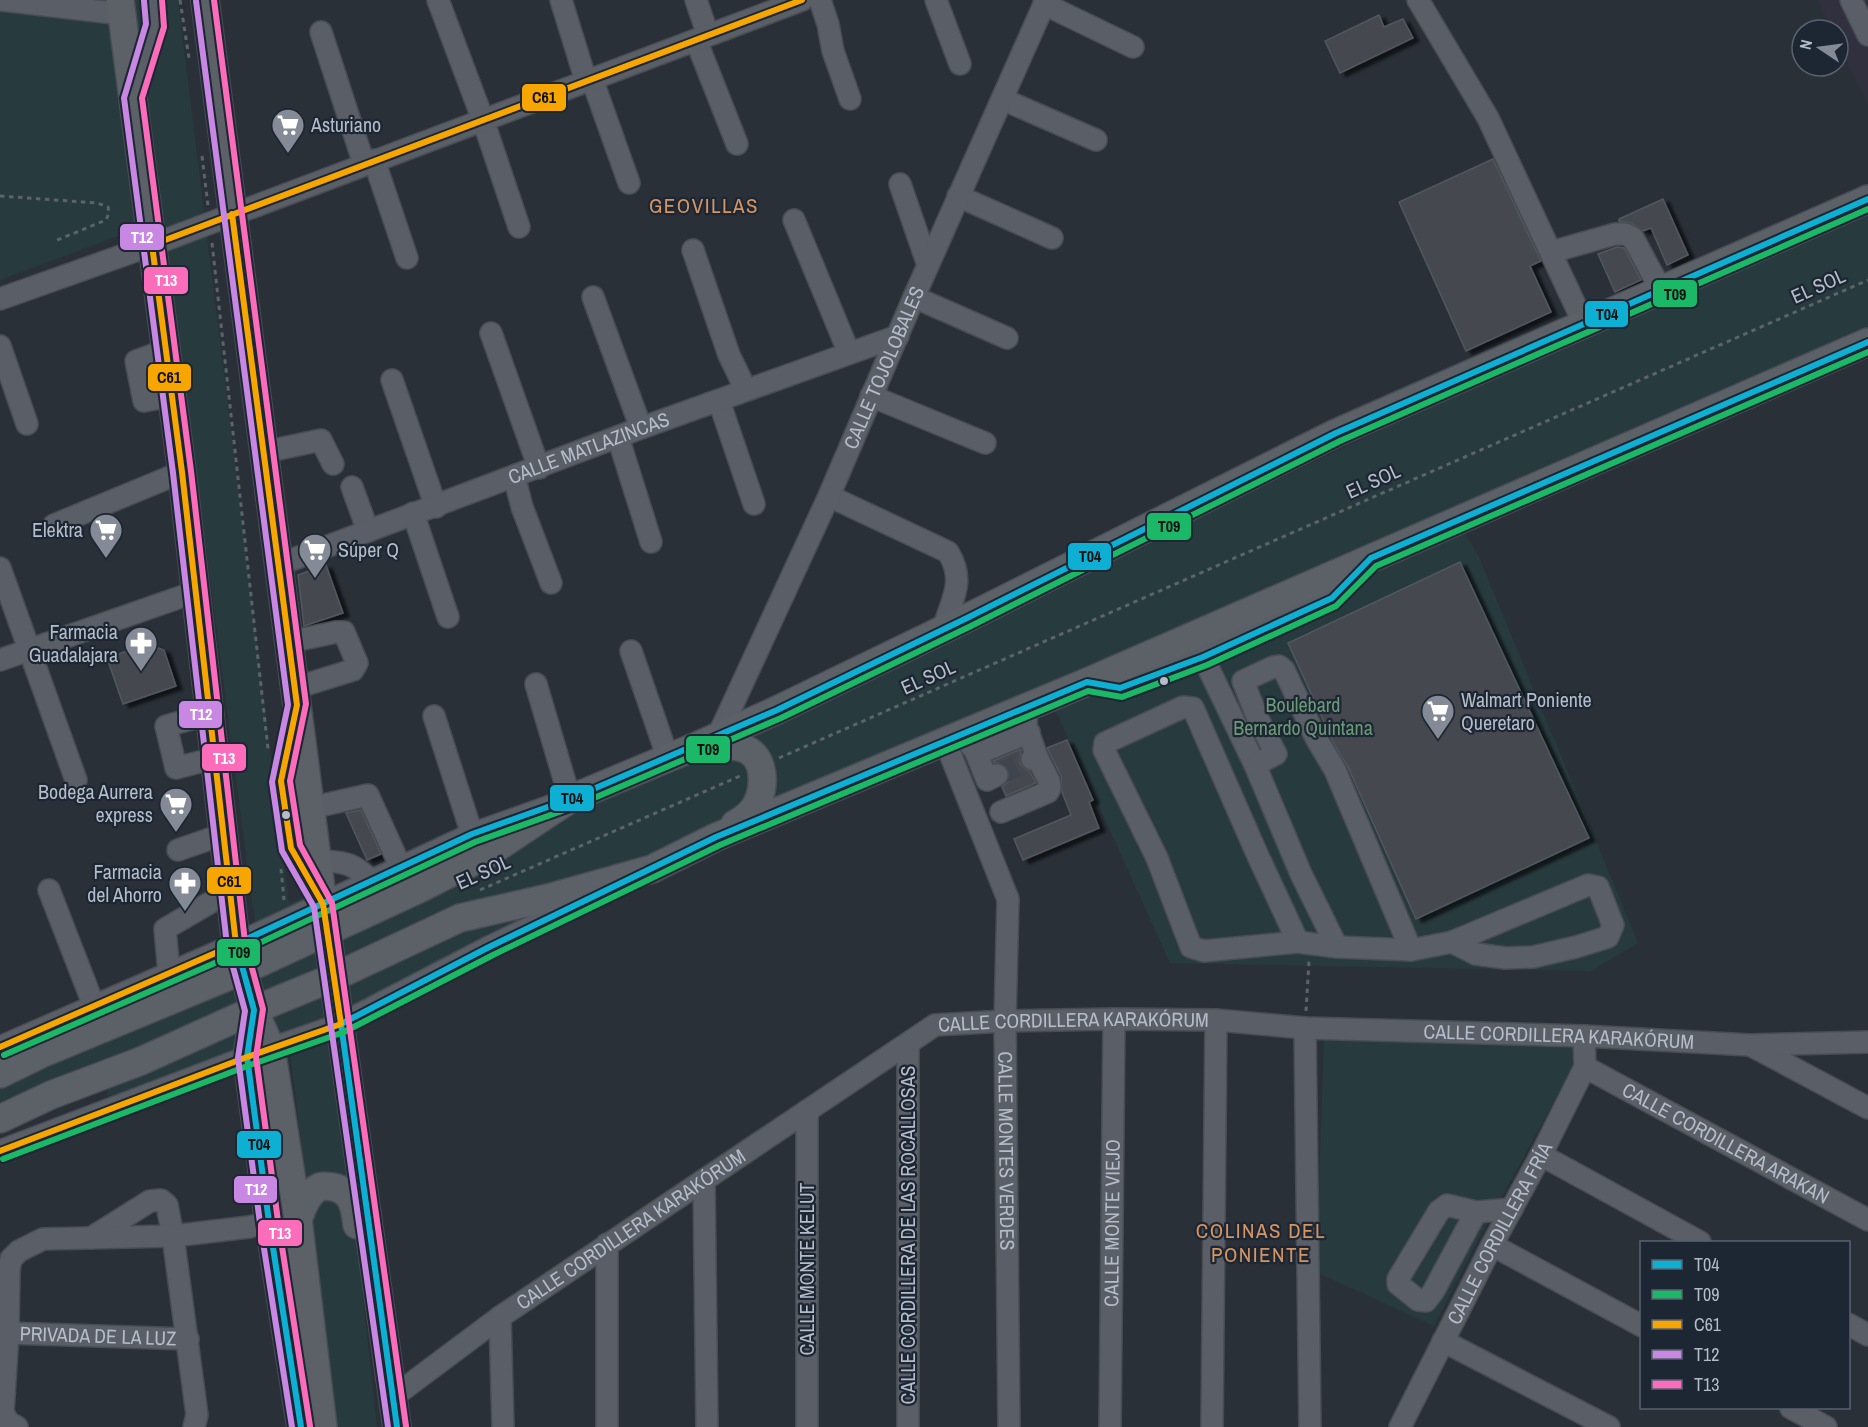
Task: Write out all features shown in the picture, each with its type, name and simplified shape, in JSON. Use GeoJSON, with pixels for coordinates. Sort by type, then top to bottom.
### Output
{"type":"FeatureCollection","features":[{"type":"Feature","properties":{"kind":"main road"},"geometry":{"type":"LineString","coordinates":[[205,0],[221,218],[264,452],[323,904],[397,1427]]}},
{"type":"Feature","properties":{"kind":"main road"},"geometry":{"type":"LineString","coordinates":[[121,7],[182,472],[236,945],[254,1010],[259,1053],[269,1222],[301,1427]]}},
{"type":"Feature","properties":{"kind":"main road"},"geometry":{"type":"LineString","coordinates":[[0,1074],[41,1054],[244,970],[327,932],[486,855],[570,799],[777,710],[1336,433],[1868,199]]}},
{"type":"Feature","properties":{"kind":"main road"},"geometry":{"type":"LineString","coordinates":[[0,1119],[51,1095],[141,1061],[334,977],[460,918],[548,898],[652,869],[716,837],[1028,719],[1087,682],[1868,342]]}},
{"type":"Feature","properties":{"kind":"main road"},"geometry":{"type":"LineString","coordinates":[[708,741],[740,747],[752,754],[761,766],[761,793],[755,807],[749,814],[716,837]]}},
{"type":"Feature","properties":{"kind":"main road"},"geometry":{"type":"LineString","coordinates":[[259,1053],[298,1219],[323,1427]]}},
{"type":"Feature","properties":{"kind":"main road"},"geometry":{"type":"LineString","coordinates":[[298,1219],[310,1195],[323,1186],[346,1192],[351,1199],[355,1208],[371,1320],[387,1354]]}},
{"type":"Feature","properties":{"kind":"street"},"geometry":{"type":"LineString","coordinates":[[5,0],[121,7]]}},
{"type":"Feature","properties":{"kind":"street"},"geometry":{"type":"LineString","coordinates":[[133,97],[155,25],[153,0]]}},
{"type":"Feature","properties":{"kind":"street"},"geometry":{"type":"LineString","coordinates":[[438,0],[483,120],[519,227]]}},
{"type":"Feature","properties":{"kind":"street"},"geometry":{"type":"LineString","coordinates":[[561,0],[629,183]]}},
{"type":"Feature","properties":{"kind":"street"},"geometry":{"type":"LineString","coordinates":[[696,0],[702,37],[736,144]]}},
{"type":"Feature","properties":{"kind":"street"},"geometry":{"type":"LineString","coordinates":[[0,299],[152,245],[802,0]]}},
{"type":"Feature","properties":{"kind":"street"},"geometry":{"type":"LineString","coordinates":[[820,0],[836,61],[850,99]]}},
{"type":"Feature","properties":{"kind":"street"},"geometry":{"type":"LineString","coordinates":[[936,0],[960,64]]}},
{"type":"Feature","properties":{"kind":"street"},"geometry":{"type":"LineString","coordinates":[[1418,0],[1488,118],[1584,324]]}},
{"type":"Feature","properties":{"kind":"street"},"geometry":{"type":"LineString","coordinates":[[1851,0],[1868,35]]}},
{"type":"Feature","properties":{"kind":"street"},"geometry":{"type":"LineString","coordinates":[[1045,2],[1133,47]]}},
{"type":"Feature","properties":{"kind":"street","name":"CALLE TOJOLOBALES"},"geometry":{"type":"LineString","coordinates":[[708,741],[829,496],[958,196],[1045,2]]}},
{"type":"Feature","properties":{"kind":"street"},"geometry":{"type":"LineString","coordinates":[[321,32],[407,258]]}},
{"type":"Feature","properties":{"kind":"street"},"geometry":{"type":"LineString","coordinates":[[1002,99],[1096,140]]}},
{"type":"Feature","properties":{"kind":"street"},"geometry":{"type":"LineString","coordinates":[[900,184],[928,266]]}},
{"type":"Feature","properties":{"kind":"street"},"geometry":{"type":"LineString","coordinates":[[958,196],[1052,238]]}},
{"type":"Feature","properties":{"kind":"street"},"geometry":{"type":"LineString","coordinates":[[794,220],[849,353]]}},
{"type":"Feature","properties":{"kind":"street"},"geometry":{"type":"LineString","coordinates":[[1551,252],[1615,234],[1625,234],[1633,238],[1661,290]]}},
{"type":"Feature","properties":{"kind":"street"},"geometry":{"type":"LineString","coordinates":[[693,250],[729,355],[746,390]]}},
{"type":"Feature","properties":{"kind":"street"},"geometry":{"type":"LineString","coordinates":[[593,297],[641,428]]}},
{"type":"Feature","properties":{"kind":"street"},"geometry":{"type":"LineString","coordinates":[[914,297],[1007,338]]}},
{"type":"Feature","properties":{"kind":"street"},"geometry":{"type":"LineString","coordinates":[[491,333],[538,468]]}},
{"type":"Feature","properties":{"kind":"street","name":"CALLE MATLAZINCAS"},"geometry":{"type":"LineString","coordinates":[[278,565],[641,428],[898,336]]}},
{"type":"Feature","properties":{"kind":"street"},"geometry":{"type":"LineString","coordinates":[[0,346],[27,424]]}},
{"type":"Feature","properties":{"kind":"street"},"geometry":{"type":"LineString","coordinates":[[392,380],[436,507]]}},
{"type":"Feature","properties":{"kind":"street"},"geometry":{"type":"LineString","coordinates":[[871,396],[985,442]]}},
{"type":"Feature","properties":{"kind":"street"},"geometry":{"type":"LineString","coordinates":[[719,400],[754,504]]}},
{"type":"Feature","properties":{"kind":"street"},"geometry":{"type":"LineString","coordinates":[[618,437],[651,542]]}},
{"type":"Feature","properties":{"kind":"street"},"geometry":{"type":"LineString","coordinates":[[264,452],[321,440],[333,464]]}},
{"type":"Feature","properties":{"kind":"street"},"geometry":{"type":"LineString","coordinates":[[54,525],[182,472]]}},
{"type":"Feature","properties":{"kind":"street"},"geometry":{"type":"LineString","coordinates":[[514,476],[522,507],[550,583]]}},
{"type":"Feature","properties":{"kind":"street"},"geometry":{"type":"LineString","coordinates":[[352,487],[368,531]]}},
{"type":"Feature","properties":{"kind":"street"},"geometry":{"type":"LineString","coordinates":[[829,496],[948,552],[956,564],[958,580],[943,629]]}},
{"type":"Feature","properties":{"kind":"street"},"geometry":{"type":"LineString","coordinates":[[413,513],[448,617]]}},
{"type":"Feature","properties":{"kind":"street"},"geometry":{"type":"LineString","coordinates":[[1087,682],[1120,688],[1203,657],[1332,598],[1371,558]]}},
{"type":"Feature","properties":{"kind":"street"},"geometry":{"type":"LineString","coordinates":[[0,568],[76,780]]}},
{"type":"Feature","properties":{"kind":"street"},"geometry":{"type":"LineString","coordinates":[[0,660],[195,592]]}},
{"type":"Feature","properties":{"kind":"street"},"geometry":{"type":"LineString","coordinates":[[289,642],[344,632],[357,663],[353,670],[296,696],[281,781],[291,848],[323,904]]}},
{"type":"Feature","properties":{"kind":"street"},"geometry":{"type":"LineString","coordinates":[[631,651],[668,758]]}},
{"type":"Feature","properties":{"kind":"street"},"geometry":{"type":"LineString","coordinates":[[1203,657],[1255,765],[1287,842],[1337,947]]}},
{"type":"Feature","properties":{"kind":"street"},"geometry":{"type":"LineString","coordinates":[[1255,765],[1276,754],[1258,719],[1244,681],[1279,666],[1284,670],[1316,738],[1335,770],[1411,950]]}},
{"type":"Feature","properties":{"kind":"street"},"geometry":{"type":"LineString","coordinates":[[0,1047],[236,945],[323,904],[366,876],[397,861],[570,799],[536,684]]}},
{"type":"Feature","properties":{"kind":"street"},"geometry":{"type":"LineString","coordinates":[[1304,943],[1258,856],[1193,708],[1183,707],[1104,744],[1104,750],[1122,784],[1172,895],[1191,947],[1204,951],[1304,943],[1337,947],[1411,950],[1452,942],[1588,885],[1599,887],[1612,925],[1608,937],[1533,957],[1504,958],[1476,954],[1452,942]]}},
{"type":"Feature","properties":{"kind":"street"},"geometry":{"type":"LineString","coordinates":[[209,714],[166,726],[176,768],[215,758]]}},
{"type":"Feature","properties":{"kind":"street"},"geometry":{"type":"LineString","coordinates":[[434,716],[472,834]]}},
{"type":"Feature","properties":{"kind":"street"},"geometry":{"type":"LineString","coordinates":[[979,823],[1044,793],[1050,788],[1049,781],[1035,758],[1028,719]]}},
{"type":"Feature","properties":{"kind":"street"},"geometry":{"type":"LineString","coordinates":[[961,743],[992,778],[1001,812]]}},
{"type":"Feature","properties":{"kind":"street","name":"CALLE MONTES VERDES"},"geometry":{"type":"LineString","coordinates":[[961,743],[979,823],[1008,899],[1005,1021],[1009,1427]]}},
{"type":"Feature","properties":{"kind":"street"},"geometry":{"type":"LineString","coordinates":[[310,808],[368,795],[397,861]]}},
{"type":"Feature","properties":{"kind":"street"},"geometry":{"type":"LineString","coordinates":[[178,850],[224,834]]}},
{"type":"Feature","properties":{"kind":"street"},"geometry":{"type":"LineString","coordinates":[[1258,856],[1287,842]]}},
{"type":"Feature","properties":{"kind":"street"},"geometry":{"type":"LineString","coordinates":[[317,860],[348,863],[366,876]]}},
{"type":"Feature","properties":{"kind":"street"},"geometry":{"type":"LineString","coordinates":[[0,1151],[341,1024],[489,947],[652,869]]}},
{"type":"Feature","properties":{"kind":"street"},"geometry":{"type":"LineString","coordinates":[[49,890],[93,1006]]}},
{"type":"Feature","properties":{"kind":"street"},"geometry":{"type":"LineString","coordinates":[[169,973],[165,929],[230,891]]}},
{"type":"Feature","properties":{"kind":"street","name":"CALLE CORDILLERA KARAKÓRUM"},"geometry":{"type":"LineString","coordinates":[[393,1397],[500,1317],[935,1025],[1114,1019],[1216,1020],[1305,1028],[1584,1036],[1750,1045],[1868,1042]]}},
{"type":"Feature","properties":{"kind":"street","name":"CALLE MONTE VIEJO"},"geometry":{"type":"LineString","coordinates":[[1110,1427],[1114,1019]]}},
{"type":"Feature","properties":{"kind":"street"},"geometry":{"type":"LineString","coordinates":[[1212,1427],[1216,1020]]}},
{"type":"Feature","properties":{"kind":"street"},"geometry":{"type":"LineString","coordinates":[[1305,1028],[1310,1427]]}},
{"type":"Feature","properties":{"kind":"street"},"geometry":{"type":"LineString","coordinates":[[1584,1036],[1586,1067]]}},
{"type":"Feature","properties":{"kind":"street","name":"CALLE CORDILLERA DE LAS ROCALLOSAS"},"geometry":{"type":"LineString","coordinates":[[908,1044],[908,1427]]}},
{"type":"Feature","properties":{"kind":"street"},"geometry":{"type":"LineString","coordinates":[[1750,1045],[1868,1108]]}},
{"type":"Feature","properties":{"kind":"street","name":"CALLE CORDILLERA FRÍA"},"geometry":{"type":"LineString","coordinates":[[1400,1427],[1492,1245],[1586,1067]]}},
{"type":"Feature","properties":{"kind":"street","name":"CALLE CORDILLERA ARAKAN"},"geometry":{"type":"LineString","coordinates":[[1586,1067],[1868,1220]]}},
{"type":"Feature","properties":{"kind":"street","name":"CALLE MONTE KELUT"},"geometry":{"type":"LineString","coordinates":[[807,1111],[807,1427]]}},
{"type":"Feature","properties":{"kind":"street"},"geometry":{"type":"LineString","coordinates":[[1541,1155],[1698,1241]]}},
{"type":"Feature","properties":{"kind":"street"},"geometry":{"type":"LineString","coordinates":[[704,1180],[707,1427]]}},
{"type":"Feature","properties":{"kind":"street","name":"PRIVADA DE LA LUZ"},"geometry":{"type":"LineString","coordinates":[[91,1238],[150,1201],[160,1200],[167,1205],[174,1236],[188,1340],[197,1415],[194,1427]]}},
{"type":"Feature","properties":{"kind":"street"},"geometry":{"type":"LineString","coordinates":[[1476,1212],[1512,1209]]}},
{"type":"Feature","properties":{"kind":"street","name":"PRIVADA DE LA LUZ"},"geometry":{"type":"LineString","coordinates":[[17,1427],[8,1422],[3,1412],[9,1270],[11,1259],[19,1251],[43,1239],[174,1236],[249,1227],[269,1222]]}},
{"type":"Feature","properties":{"kind":"street"},"geometry":{"type":"LineString","coordinates":[[607,1245],[607,1427]]}},
{"type":"Feature","properties":{"kind":"street"},"geometry":{"type":"LineString","coordinates":[[1492,1245],[1640,1325]]}},
{"type":"Feature","properties":{"kind":"street"},"geometry":{"type":"LineString","coordinates":[[500,1317],[503,1427]]}},
{"type":"Feature","properties":{"kind":"street"},"geometry":{"type":"LineString","coordinates":[[1850,1325],[1868,1335]]}},
{"type":"Feature","properties":{"kind":"street","name":"PRIVADA DE LA LUZ"},"geometry":{"type":"LineString","coordinates":[[8,1333],[188,1340]]}},
{"type":"Feature","properties":{"kind":"street"},"geometry":{"type":"LineString","coordinates":[[1443,1341],[1609,1427]]}},
{"type":"Feature","properties":{"kind":"street"},"geometry":{"type":"LineString","coordinates":[[1794,1409],[1826,1427]]}},
{"type":"Feature","properties":{"kind":"path"},"geometry":{"type":"LineString","coordinates":[[180,0],[191,68]]}},
{"type":"Feature","properties":{"kind":"path"},"geometry":{"type":"LineString","coordinates":[[201,146],[221,218],[268,757]]}},
{"type":"Feature","properties":{"kind":"path"},"geometry":{"type":"LineString","coordinates":[[0,196],[97,203],[108,207],[106,220],[55,241]]}},
{"type":"Feature","properties":{"kind":"path","name":"EL SOL"},"geometry":{"type":"LineString","coordinates":[[471,894],[1868,280]]}},
{"type":"Feature","properties":{"kind":"path"},"geometry":{"type":"LineString","coordinates":[[280,864],[284,900]]}},
{"type":"Feature","properties":{"kind":"path"},"geometry":{"type":"LineString","coordinates":[[1304,943],[1305,1028]]}},
{"type":"Feature","properties":{"kind":"shaded area"},"geometry":{"type":"Polygon","coordinates":[[[1818,0],[1868,0],[1868,104],[1850,67],[1850,18],[1826,18],[1818,0]]]}},
{"type":"Feature","properties":{"kind":"green space","name":"Boulebard Bernardo Quintana"},"geometry":{"type":"Polygon","coordinates":[[[135,0],[178,0],[289,903],[877,670],[1581,335],[1868,209],[1868,332],[1454,514],[1479,557],[1638,943],[1591,971],[1170,963],[1045,687],[847,770],[335,1035],[377,1427],[337,1427],[290,1051],[107,1096],[110,1077],[0,1113],[0,1082],[263,962],[252,902],[135,0]]]}},
{"type":"Feature","properties":{"kind":"green space"},"geometry":{"type":"Polygon","coordinates":[[[0,4],[111,15],[137,229],[0,280],[0,4]]]}},
{"type":"Feature","properties":{"kind":"green space"},"geometry":{"type":"Polygon","coordinates":[[[1574,1036],[1572,1069],[1478,1240],[1434,1326],[1316,1272],[1324,1038],[1574,1036]]]}},
{"type":"Feature","properties":{"kind":"building"},"geometry":{"type":"Polygon","coordinates":[[[1379,15],[1384,27],[1403,19],[1413,38],[1340,73],[1325,41],[1379,15]]]}},
{"type":"Feature","properties":{"kind":"building"},"geometry":{"type":"Polygon","coordinates":[[[1493,159],[1541,261],[1530,266],[1551,312],[1466,351],[1399,202],[1493,159]]]}},
{"type":"Feature","properties":{"kind":"building"},"geometry":{"type":"Polygon","coordinates":[[[1663,199],[1688,255],[1667,265],[1651,228],[1643,231],[1631,223],[1619,221],[1663,199]]]}},
{"type":"Feature","properties":{"kind":"building"},"geometry":{"type":"Polygon","coordinates":[[[1617,247],[1624,248],[1641,280],[1615,292],[1598,254],[1617,247]]]}},
{"type":"Feature","properties":{"kind":"building","name":"Walmart Poniente Queretaro"},"geometry":{"type":"Polygon","coordinates":[[[1460,562],[1589,838],[1416,919],[1347,765],[1335,746],[1288,643],[1460,562]]]}},
{"type":"Feature","properties":{"kind":"building"},"geometry":{"type":"Polygon","coordinates":[[[326,565],[343,613],[304,626],[298,575],[326,565]]]}},
{"type":"Feature","properties":{"kind":"building","name":"Farmacia Guadalajara"},"geometry":{"type":"Polygon","coordinates":[[[147,644],[164,650],[176,686],[123,704],[107,658],[147,644]]]}},
{"type":"Feature","properties":{"kind":"building"},"geometry":{"type":"Polygon","coordinates":[[[1067,740],[1093,800],[1089,802],[1099,828],[1023,860],[1014,839],[1071,815],[1062,792],[1061,776],[1047,748],[1067,740]]]}},
{"type":"Feature","properties":{"kind":"building"},"geometry":{"type":"Polygon","coordinates":[[[1021,749],[1020,764],[1030,772],[1036,783],[1006,796],[1002,787],[1008,782],[1009,770],[1004,764],[993,761],[1021,749]]]}},
{"type":"Feature","properties":{"kind":"building"},"geometry":{"type":"Polygon","coordinates":[[[361,810],[381,854],[367,860],[346,813],[361,810]]]}},
{"type":"Feature","properties":{"kind":"tunnel"},"geometry":{"type":"LineString","coordinates":[[997,775],[1032,759]]}},
{"type":"Feature","properties":{"kind":"transit line","name":"T13"},"geometry":{"type":"LineString","coordinates":[[162,0],[164,27],[142,98],[191,471],[245,942],[263,1009],[256,1057],[278,1221],[310,1426]]}},
{"type":"Feature","properties":{"kind":"transit line","name":"T13"},"geometry":{"type":"LineString","coordinates":[[214,0],[306,704],[290,781],[300,845],[332,903],[406,1426]]}},
{"type":"Feature","properties":{"kind":"transit line","name":"C61"},"geometry":{"type":"LineString","coordinates":[[0,1047],[236,944],[182,472],[152,245],[802,0]]}},
{"type":"Feature","properties":{"kind":"transit line","name":"T12"},"geometry":{"type":"LineString","coordinates":[[144,1],[146,24],[124,98],[173,473],[227,945],[245,1011],[238,1058],[260,1223],[292,1427]]}},
{"type":"Feature","properties":{"kind":"transit line","name":"T12"},"geometry":{"type":"LineString","coordinates":[[196,1],[288,705],[272,782],[282,851],[314,907],[388,1427]]}},
{"type":"Feature","properties":{"kind":"transit line","name":"T04"},"geometry":{"type":"LineString","coordinates":[[301,1427],[269,1222],[247,1057],[254,1010],[236,944],[472,834],[570,799],[777,710],[967,618],[1336,433],[1868,199]]}},
{"type":"Feature","properties":{"kind":"transit line","name":"T09"},"geometry":{"type":"LineString","coordinates":[[4,1055],[240,952],[475,842],[573,807],[781,718],[971,626],[1340,441],[1868,209]]}},
{"type":"Feature","properties":{"kind":"transit line","name":"C61"},"geometry":{"type":"LineString","coordinates":[[0,1151],[247,1057],[341,1024],[323,904],[291,848],[281,781],[297,705],[232,214]]}},
{"type":"Feature","properties":{"kind":"transit line","name":"T04"},"geometry":{"type":"LineString","coordinates":[[397,1427],[341,1024],[489,947],[716,837],[1087,682],[1120,688],[1203,657],[1332,598],[1371,558],[1868,342]]}},
{"type":"Feature","properties":{"kind":"transit line","name":"T09"},"geometry":{"type":"LineString","coordinates":[[3,1159],[250,1065],[344,1032],[493,955],[720,845],[1088,691],[1122,697],[1207,665],[1336,606],[1376,566],[1868,352]]}},
{"type":"Feature","properties":{"kind":"place","name":"Asturiano"},"geometry":{"type":"Point","coordinates":[288,154]}},
{"type":"Feature","properties":{"kind":"place","name":"Elektra"},"geometry":{"type":"Point","coordinates":[106,559]}},
{"type":"Feature","properties":{"kind":"place","name":"Súper Q"},"geometry":{"type":"Point","coordinates":[315,579]}},
{"type":"Feature","properties":{"kind":"place","name":"Farmacia Guadalajara"},"geometry":{"type":"Point","coordinates":[141,672]}},
{"type":"Feature","properties":{"kind":"place","name":"Walmart Poniente Queretaro"},"geometry":{"type":"Point","coordinates":[1438,740]}},
{"type":"Feature","properties":{"kind":"place","name":"Bodega Aurrera express"},"geometry":{"type":"Point","coordinates":[176,833]}},
{"type":"Feature","properties":{"kind":"place","name":"Farmacia del Ahorro"},"geometry":{"type":"Point","coordinates":[185,912]}},
{"type":"Feature","properties":{"kind":"district","name":"GEOVILLAS"},"geometry":{"type":"Point","coordinates":[704,206]}},
{"type":"Feature","properties":{"kind":"district","name":"COLINAS DEL PONIENTE"},"geometry":{"type":"Point","coordinates":[1261,1243]}}]}
